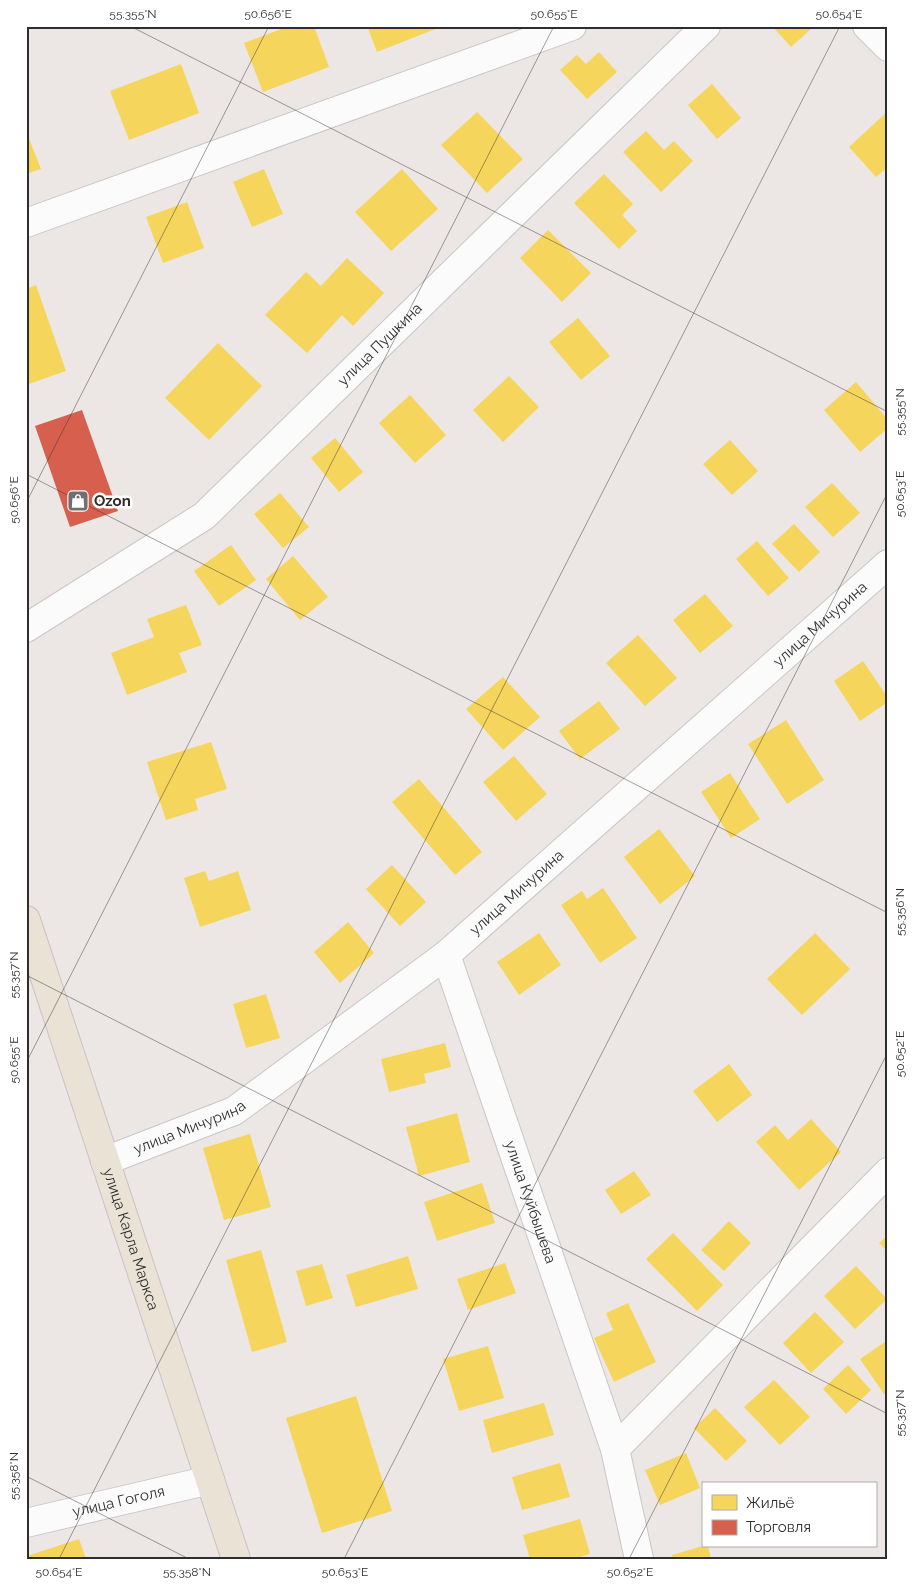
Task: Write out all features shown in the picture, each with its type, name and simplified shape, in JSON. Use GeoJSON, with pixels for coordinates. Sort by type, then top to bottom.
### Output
{"type":"FeatureCollection","features":[{"type":"Feature","properties":{"kind":"main road","name":"улица Карла Маркса"},"geometry":{"type":"LineString","coordinates":[[28,929],[236,1559]]}},
{"type":"Feature","properties":{"kind":"street"},"geometry":{"type":"LineString","coordinates":[[26,223],[572,26]]}},
{"type":"Feature","properties":{"kind":"street","name":"улица Пушкина"},"geometry":{"type":"LineString","coordinates":[[26,628],[204,516],[706,26]]}},
{"type":"Feature","properties":{"kind":"street"},"geometry":{"type":"LineString","coordinates":[[867,26],[888,47]]}},
{"type":"Feature","properties":{"kind":"street","name":"улица Мичурина"},"geometry":{"type":"LineString","coordinates":[[105,1161],[234,1111],[446,955],[888,564]]}},
{"type":"Feature","properties":{"kind":"street","name":"улица Куйбышева"},"geometry":{"type":"LineString","coordinates":[[446,955],[615,1448],[639,1559]]}},
{"type":"Feature","properties":{"kind":"street"},"geometry":{"type":"LineString","coordinates":[[615,1448],[888,1172]]}},
{"type":"Feature","properties":{"kind":"street","name":"улица Гоголя"},"geometry":{"type":"LineString","coordinates":[[26,1523],[210,1480]]}},
{"type":"Feature","properties":{"kind":"building: Жильё"},"geometry":{"type":"Polygon","coordinates":[[[289,26],[314,26],[329,67],[263,92],[244,43],[289,26]]]}},
{"type":"Feature","properties":{"kind":"building: Жильё"},"geometry":{"type":"Polygon","coordinates":[[[367,26],[443,26],[377,52],[367,26]]]}},
{"type":"Feature","properties":{"kind":"building: Жильё"},"geometry":{"type":"Polygon","coordinates":[[[772,26],[809,26],[811,29],[791,47],[772,26]]]}},
{"type":"Feature","properties":{"kind":"building: Жильё"},"geometry":{"type":"Polygon","coordinates":[[[599,52],[617,72],[587,99],[560,70],[577,55],[586,64],[599,52]]]}},
{"type":"Feature","properties":{"kind":"building: Жильё"},"geometry":{"type":"Polygon","coordinates":[[[181,64],[199,113],[129,140],[110,91],[181,64]]]}},
{"type":"Feature","properties":{"kind":"building: Жильё"},"geometry":{"type":"Polygon","coordinates":[[[712,84],[741,118],[717,139],[688,105],[712,84]]]}},
{"type":"Feature","properties":{"kind":"building: Жильё"},"geometry":{"type":"Polygon","coordinates":[[[888,111],[888,167],[876,177],[849,147],[888,111]]]}},
{"type":"Feature","properties":{"kind":"building: Жильё"},"geometry":{"type":"Polygon","coordinates":[[[477,112],[523,159],[487,193],[441,145],[477,112]]]}},
{"type":"Feature","properties":{"kind":"building: Жильё"},"geometry":{"type":"Polygon","coordinates":[[[26,131],[41,169],[26,174],[26,131]]]}},
{"type":"Feature","properties":{"kind":"building: Жильё"},"geometry":{"type":"Polygon","coordinates":[[[646,131],[664,150],[674,141],[693,161],[661,192],[623,152],[646,131]]]}},
{"type":"Feature","properties":{"kind":"building: Жильё"},"geometry":{"type":"Polygon","coordinates":[[[264,169],[283,214],[252,227],[233,182],[264,169]]]}},
{"type":"Feature","properties":{"kind":"building: Жильё"},"geometry":{"type":"Polygon","coordinates":[[[402,169],[438,209],[391,251],[355,212],[402,169]]]}},
{"type":"Feature","properties":{"kind":"building: Жильё"},"geometry":{"type":"Polygon","coordinates":[[[604,174],[633,204],[622,215],[637,231],[619,249],[574,203],[604,174]]]}},
{"type":"Feature","properties":{"kind":"building: Жильё"},"geometry":{"type":"Polygon","coordinates":[[[187,202],[204,248],[163,263],[146,217],[187,202]]]}},
{"type":"Feature","properties":{"kind":"building: Жильё"},"geometry":{"type":"Polygon","coordinates":[[[548,230],[591,273],[562,302],[520,258],[548,230]]]}},
{"type":"Feature","properties":{"kind":"building: Жильё"},"geometry":{"type":"Polygon","coordinates":[[[347,258],[384,293],[353,326],[342,315],[307,353],[265,315],[306,272],[321,286],[347,258]]]}},
{"type":"Feature","properties":{"kind":"building: Жильё"},"geometry":{"type":"Polygon","coordinates":[[[36,285],[66,371],[26,385],[26,289],[36,285]]]}},
{"type":"Feature","properties":{"kind":"building: Жильё"},"geometry":{"type":"Polygon","coordinates":[[[578,318],[610,356],[581,380],[549,342],[578,318]]]}},
{"type":"Feature","properties":{"kind":"building: Жильё"},"geometry":{"type":"Polygon","coordinates":[[[218,343],[262,386],[209,440],[165,398],[218,343]]]}},
{"type":"Feature","properties":{"kind":"building: Жильё"},"geometry":{"type":"Polygon","coordinates":[[[509,376],[539,407],[503,442],[473,410],[509,376]]]}},
{"type":"Feature","properties":{"kind":"building: Жильё"},"geometry":{"type":"Polygon","coordinates":[[[856,382],[888,420],[888,428],[860,452],[824,410],[856,382]]]}},
{"type":"Feature","properties":{"kind":"building: Жильё"},"geometry":{"type":"Polygon","coordinates":[[[410,395],[446,435],[415,463],[379,423],[410,395]]]}},
{"type":"Feature","properties":{"kind":"building: Жильё"},"geometry":{"type":"Polygon","coordinates":[[[335,438],[363,472],[339,492],[311,458],[335,438]]]}},
{"type":"Feature","properties":{"kind":"building: Жильё"},"geometry":{"type":"Polygon","coordinates":[[[730,440],[758,471],[732,495],[703,464],[730,440]]]}},
{"type":"Feature","properties":{"kind":"building: Жильё"},"geometry":{"type":"Polygon","coordinates":[[[832,483],[860,513],[833,537],[805,507],[832,483]]]}},
{"type":"Feature","properties":{"kind":"building: Жильё"},"geometry":{"type":"Polygon","coordinates":[[[280,493],[309,527],[283,548],[254,514],[280,493]]]}},
{"type":"Feature","properties":{"kind":"building: Жильё"},"geometry":{"type":"Polygon","coordinates":[[[794,524],[820,552],[799,572],[772,544],[794,524]]]}},
{"type":"Feature","properties":{"kind":"building: Жильё"},"geometry":{"type":"Polygon","coordinates":[[[757,541],[789,578],[768,596],[736,559],[757,541]]]}},
{"type":"Feature","properties":{"kind":"building: Жильё"},"geometry":{"type":"Polygon","coordinates":[[[231,545],[256,580],[219,606],[194,571],[231,545]]]}},
{"type":"Feature","properties":{"kind":"building: Жильё"},"geometry":{"type":"Polygon","coordinates":[[[293,556],[328,597],[300,620],[266,579],[293,556]]]}},
{"type":"Feature","properties":{"kind":"building: Жильё"},"geometry":{"type":"Polygon","coordinates":[[[705,594],[733,626],[700,653],[673,620],[705,594]]]}},
{"type":"Feature","properties":{"kind":"building: Жильё"},"geometry":{"type":"Polygon","coordinates":[[[186,605],[202,645],[179,653],[187,672],[127,695],[111,653],[154,637],[147,619],[186,605]]]}},
{"type":"Feature","properties":{"kind":"building: Жильё"},"geometry":{"type":"Polygon","coordinates":[[[638,635],[677,678],[645,706],[606,663],[638,635]]]}},
{"type":"Feature","properties":{"kind":"building: Жильё"},"geometry":{"type":"Polygon","coordinates":[[[863,661],[888,698],[888,702],[860,721],[834,681],[863,661]]]}},
{"type":"Feature","properties":{"kind":"building: Жильё"},"geometry":{"type":"Polygon","coordinates":[[[503,677],[540,717],[503,750],[466,709],[503,677]]]}},
{"type":"Feature","properties":{"kind":"building: Жильё"},"geometry":{"type":"Polygon","coordinates":[[[599,701],[620,729],[580,759],[559,731],[599,701]]]}},
{"type":"Feature","properties":{"kind":"building: Жильё"},"geometry":{"type":"Polygon","coordinates":[[[786,720],[824,780],[787,804],[748,744],[786,720]]]}},
{"type":"Feature","properties":{"kind":"building: Жильё"},"geometry":{"type":"Polygon","coordinates":[[[211,742],[227,789],[195,799],[198,810],[166,820],[147,762],[211,742]]]}},
{"type":"Feature","properties":{"kind":"building: Жильё"},"geometry":{"type":"Polygon","coordinates":[[[514,756],[547,794],[516,821],[483,782],[514,756]]]}},
{"type":"Feature","properties":{"kind":"building: Жильё"},"geometry":{"type":"Polygon","coordinates":[[[730,773],[760,819],[731,838],[701,792],[730,773]]]}},
{"type":"Feature","properties":{"kind":"building: Жильё"},"geometry":{"type":"Polygon","coordinates":[[[419,779],[482,852],[455,875],[392,802],[419,779]]]}},
{"type":"Feature","properties":{"kind":"building: Жильё"},"geometry":{"type":"Polygon","coordinates":[[[659,829],[695,876],[660,904],[624,857],[659,829]]]}},
{"type":"Feature","properties":{"kind":"building: Жильё"},"geometry":{"type":"Polygon","coordinates":[[[392,865],[426,902],[400,926],[366,889],[392,865]]]}},
{"type":"Feature","properties":{"kind":"building: Жильё"},"geometry":{"type":"Polygon","coordinates":[[[205,871],[209,881],[238,871],[251,910],[200,927],[184,878],[205,871]]]}},
{"type":"Feature","properties":{"kind":"building: Жильё"},"geometry":{"type":"Polygon","coordinates":[[[603,888],[637,938],[600,963],[561,905],[582,891],[587,899],[603,888]]]}},
{"type":"Feature","properties":{"kind":"building: Жильё"},"geometry":{"type":"Polygon","coordinates":[[[348,922],[374,953],[340,983],[314,952],[348,922]]]}},
{"type":"Feature","properties":{"kind":"building: Жильё"},"geometry":{"type":"Polygon","coordinates":[[[539,933],[561,965],[519,995],[497,962],[539,933]]]}},
{"type":"Feature","properties":{"kind":"building: Жильё"},"geometry":{"type":"Polygon","coordinates":[[[815,933],[850,969],[802,1015],[767,979],[815,933]]]}},
{"type":"Feature","properties":{"kind":"building: Жильё"},"geometry":{"type":"Polygon","coordinates":[[[266,994],[280,1038],[246,1048],[233,1004],[266,994]]]}},
{"type":"Feature","properties":{"kind":"building: Жильё"},"geometry":{"type":"Polygon","coordinates":[[[445,1043],[451,1067],[424,1074],[426,1083],[389,1092],[381,1059],[445,1043]]]}},
{"type":"Feature","properties":{"kind":"building: Жильё"},"geometry":{"type":"Polygon","coordinates":[[[729,1064],[752,1095],[717,1122],[693,1091],[729,1064]]]}},
{"type":"Feature","properties":{"kind":"building: Жильё"},"geometry":{"type":"Polygon","coordinates":[[[457,1113],[470,1162],[419,1176],[406,1127],[457,1113]]]}},
{"type":"Feature","properties":{"kind":"building: Жильё"},"geometry":{"type":"Polygon","coordinates":[[[811,1119],[841,1152],[799,1190],[756,1142],[775,1125],[788,1140],[811,1119]]]}},
{"type":"Feature","properties":{"kind":"building: Жильё"},"geometry":{"type":"Polygon","coordinates":[[[250,1134],[271,1207],[224,1220],[203,1148],[250,1134]]]}},
{"type":"Feature","properties":{"kind":"building: Жильё"},"geometry":{"type":"Polygon","coordinates":[[[634,1171],[651,1195],[621,1214],[605,1190],[634,1171]]]}},
{"type":"Feature","properties":{"kind":"building: Жильё"},"geometry":{"type":"Polygon","coordinates":[[[482,1183],[495,1223],[437,1241],[424,1202],[482,1183]]]}},
{"type":"Feature","properties":{"kind":"building: Жильё"},"geometry":{"type":"Polygon","coordinates":[[[729,1221],[751,1243],[724,1271],[701,1250],[729,1221]]]}},
{"type":"Feature","properties":{"kind":"building: Жильё"},"geometry":{"type":"Polygon","coordinates":[[[673,1233],[723,1285],[697,1311],[646,1259],[673,1233]]]}},
{"type":"Feature","properties":{"kind":"building: Жильё"},"geometry":{"type":"Polygon","coordinates":[[[888,1235],[888,1252],[879,1243],[888,1235]]]}},
{"type":"Feature","properties":{"kind":"building: Жильё"},"geometry":{"type":"Polygon","coordinates":[[[261,1250],[287,1342],[252,1352],[226,1260],[261,1250]]]}},
{"type":"Feature","properties":{"kind":"building: Жильё"},"geometry":{"type":"Polygon","coordinates":[[[408,1256],[418,1289],[356,1307],[346,1275],[408,1256]]]}},
{"type":"Feature","properties":{"kind":"building: Жильё"},"geometry":{"type":"Polygon","coordinates":[[[505,1263],[516,1293],[468,1310],[457,1279],[505,1263]]]}},
{"type":"Feature","properties":{"kind":"building: Жильё"},"geometry":{"type":"Polygon","coordinates":[[[322,1264],[333,1298],[306,1306],[296,1271],[322,1264]]]}},
{"type":"Feature","properties":{"kind":"building: Жильё"},"geometry":{"type":"Polygon","coordinates":[[[856,1266],[887,1299],[855,1329],[824,1296],[856,1266]]]}},
{"type":"Feature","properties":{"kind":"building: Жильё"},"geometry":{"type":"Polygon","coordinates":[[[628,1303],[656,1362],[614,1382],[594,1338],[613,1330],[606,1313],[628,1303]]]}},
{"type":"Feature","properties":{"kind":"building: Жильё"},"geometry":{"type":"Polygon","coordinates":[[[815,1312],[844,1342],[811,1373],[783,1343],[815,1312]]]}},
{"type":"Feature","properties":{"kind":"building: Жильё"},"geometry":{"type":"Polygon","coordinates":[[[888,1340],[888,1392],[884,1394],[860,1359],[888,1340]]]}},
{"type":"Feature","properties":{"kind":"building: Жильё"},"geometry":{"type":"Polygon","coordinates":[[[488,1346],[504,1398],[459,1411],[443,1359],[488,1346]]]}},
{"type":"Feature","properties":{"kind":"building: Жильё"},"geometry":{"type":"Polygon","coordinates":[[[848,1365],[871,1390],[846,1414],[823,1389],[848,1365]]]}},
{"type":"Feature","properties":{"kind":"building: Жильё"},"geometry":{"type":"Polygon","coordinates":[[[774,1380],[810,1417],[780,1445],[744,1407],[774,1380]]]}},
{"type":"Feature","properties":{"kind":"building: Жильё"},"geometry":{"type":"Polygon","coordinates":[[[356,1396],[392,1511],[322,1533],[286,1418],[356,1396]]]}},
{"type":"Feature","properties":{"kind":"building: Жильё"},"geometry":{"type":"Polygon","coordinates":[[[544,1403],[554,1435],[492,1453],[483,1420],[544,1403]]]}},
{"type":"Feature","properties":{"kind":"building: Жильё"},"geometry":{"type":"Polygon","coordinates":[[[715,1408],[747,1441],[726,1461],[694,1428],[715,1408]]]}},
{"type":"Feature","properties":{"kind":"building: Жильё"},"geometry":{"type":"Polygon","coordinates":[[[686,1453],[700,1488],[660,1505],[645,1470],[686,1453]]]}},
{"type":"Feature","properties":{"kind":"building: Жильё"},"geometry":{"type":"Polygon","coordinates":[[[560,1463],[570,1497],[522,1510],[512,1477],[560,1463]]]}},
{"type":"Feature","properties":{"kind":"building: Жильё"},"geometry":{"type":"Polygon","coordinates":[[[580,1519],[590,1554],[573,1559],[530,1559],[523,1535],[580,1519]]]}},
{"type":"Feature","properties":{"kind":"building: Жильё"},"geometry":{"type":"Polygon","coordinates":[[[79,1539],[86,1559],[28,1559],[27,1556],[79,1539]]]}},
{"type":"Feature","properties":{"kind":"building: Жильё"},"geometry":{"type":"Polygon","coordinates":[[[702,1546],[702,1548],[708,1548],[711,1559],[673,1559],[672,1555],[702,1546]]]}},
{"type":"Feature","properties":{"kind":"building: Торговля"},"geometry":{"type":"Polygon","coordinates":[[[82,410],[118,511],[70,527],[35,426],[82,410]]]}},
{"type":"Feature","properties":{"kind":"place","name":"Ozon"},"geometry":{"type":"Point","coordinates":[78,501]}}]}
